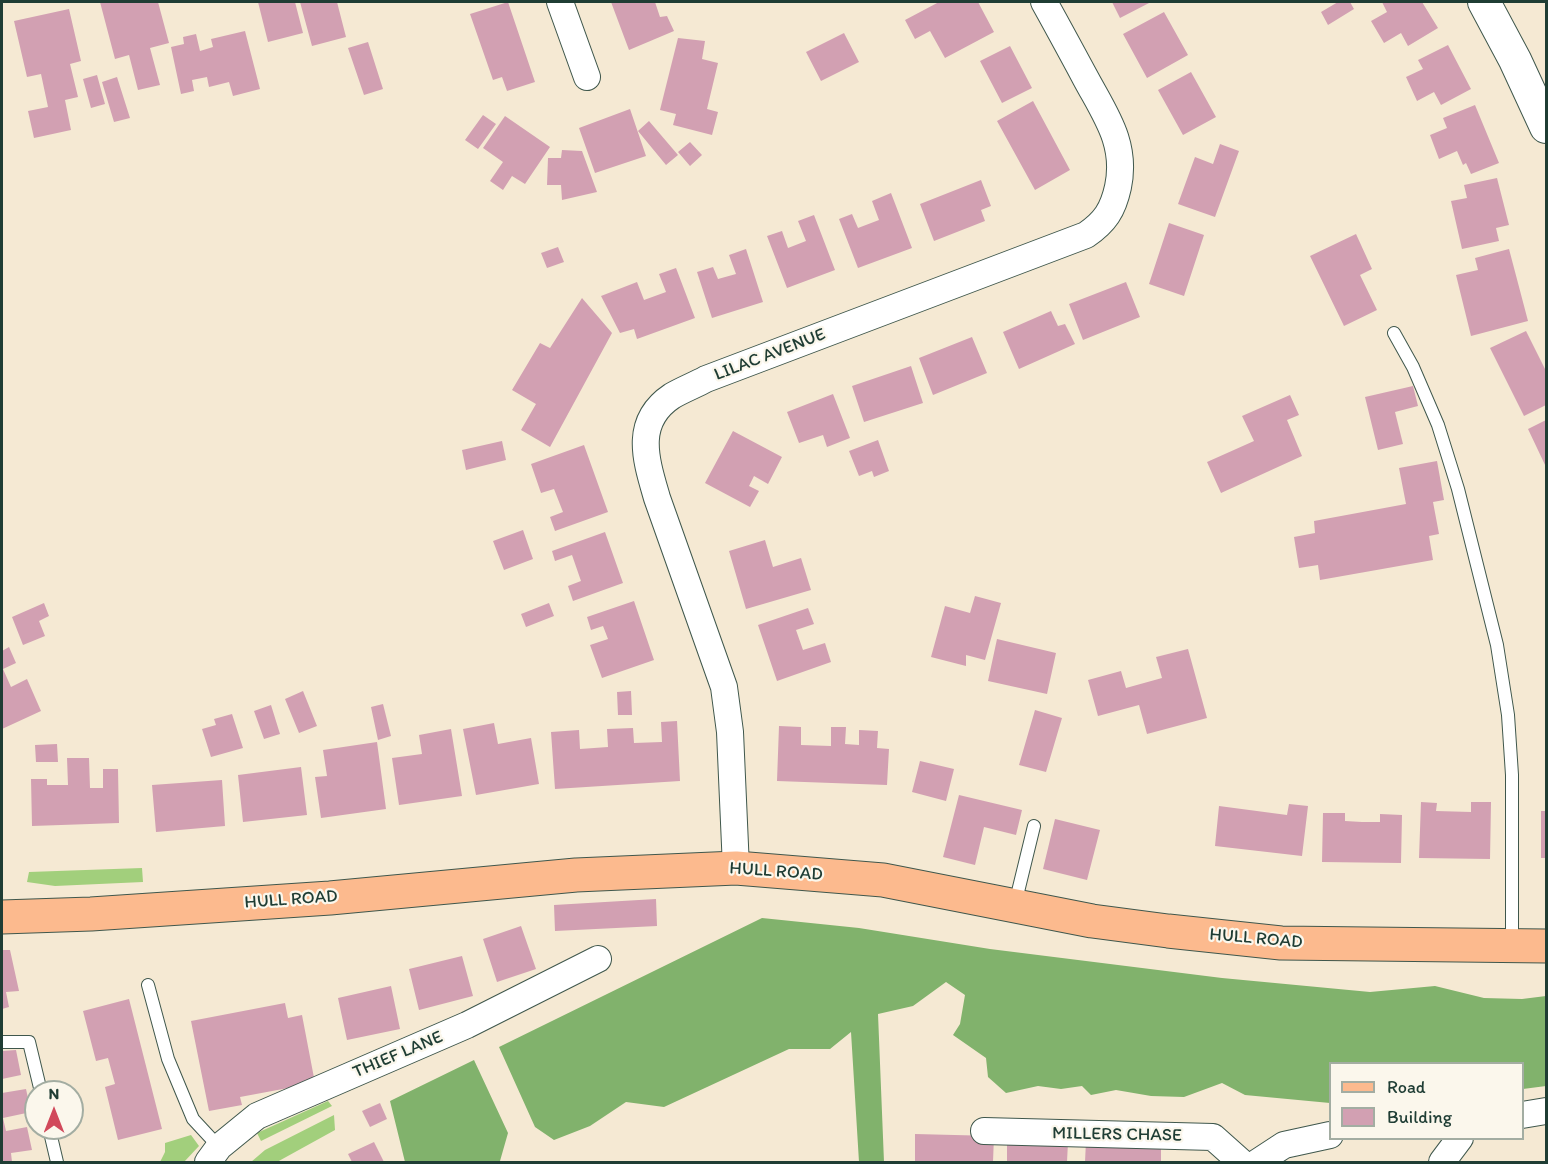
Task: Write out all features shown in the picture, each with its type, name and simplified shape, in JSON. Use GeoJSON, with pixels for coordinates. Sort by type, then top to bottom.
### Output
{"type":"FeatureCollection","features":[{"type":"Feature","properties":{"kind":"main road","name":"HULL ROAD"},"geometry":{"type":"LineString","coordinates":[[2,915],[91,914],[330,898],[576,875],[736,868],[883,880],[1092,921],[1168,932],[1281,943],[1546,946]]}},
{"type":"Feature","properties":{"kind":"street"},"geometry":{"type":"LineString","coordinates":[[560,2],[587,77]]}},
{"type":"Feature","properties":{"kind":"street","name":"LILAC AVENUE"},"geometry":{"type":"LineString","coordinates":[[736,868],[730,732],[724,687],[649,470],[644,440],[651,417],[671,397],[706,379],[1086,235],[1103,224],[1116,199],[1121,173],[1121,152],[1112,128],[1044,2]]}},
{"type":"Feature","properties":{"kind":"street"},"geometry":{"type":"LineString","coordinates":[[1484,2],[1515,60],[1546,127]]}},
{"type":"Feature","properties":{"kind":"street","name":"THIEF LANE"},"geometry":{"type":"LineString","coordinates":[[213,1155],[257,1116],[467,1025],[598,959]]}},
{"type":"Feature","properties":{"kind":"street"},"geometry":{"type":"LineString","coordinates":[[1524,1115],[1546,1111]]}},
{"type":"Feature","properties":{"kind":"street","name":"MILLERS CHASE"},"geometry":{"type":"LineString","coordinates":[[984,1131],[1213,1137],[1241,1162]]}},
{"type":"Feature","properties":{"kind":"street"},"geometry":{"type":"LineString","coordinates":[[1258,1162],[1284,1145],[1329,1135]]}},
{"type":"Feature","properties":{"kind":"street"},"geometry":{"type":"LineString","coordinates":[[1442,1162],[1458,1140]]}},
{"type":"Feature","properties":{"kind":"lane"},"geometry":{"type":"LineString","coordinates":[[1394,333],[1413,367],[1438,425],[1464,511],[1497,645],[1508,715],[1512,775],[1512,946]]}},
{"type":"Feature","properties":{"kind":"lane"},"geometry":{"type":"LineString","coordinates":[[1015,905],[1034,826]]}},
{"type":"Feature","properties":{"kind":"lane"},"geometry":{"type":"LineString","coordinates":[[148,985],[168,1059],[193,1119],[213,1155]]}},
{"type":"Feature","properties":{"kind":"lane"},"geometry":{"type":"LineString","coordinates":[[2,1042],[29,1042],[38,1080]]}},
{"type":"Feature","properties":{"kind":"lane"},"geometry":{"type":"LineString","coordinates":[[52,1140],[57,1162]]}},
{"type":"Feature","properties":{"kind":"green space"},"geometry":{"type":"Polygon","coordinates":[[[142,868],[143,882],[55,886],[27,882],[29,872],[142,868]]]}},
{"type":"Feature","properties":{"kind":"green space"},"geometry":{"type":"Polygon","coordinates":[[[762,918],[859,928],[990,949],[1222,978],[1370,992],[1435,986],[1484,998],[1522,999],[1546,996],[1546,1086],[1524,1089],[1524,1062],[1329,1062],[1329,1103],[1245,1095],[1222,1083],[1184,1097],[1151,1096],[1116,1090],[1091,1095],[1082,1086],[1061,1089],[1038,1086],[1006,1093],[988,1077],[986,1058],[953,1035],[960,1024],[965,995],[946,982],[913,1006],[878,1014],[884,1162],[859,1162],[851,1032],[830,1049],[789,1049],[664,1107],[626,1102],[590,1126],[554,1140],[535,1127],[499,1047],[762,918]]]}},
{"type":"Feature","properties":{"kind":"green space"},"geometry":{"type":"Polygon","coordinates":[[[474,1060],[508,1133],[500,1161],[405,1162],[390,1101],[474,1060]]]}},
{"type":"Feature","properties":{"kind":"green space"},"geometry":{"type":"Polygon","coordinates":[[[328,1101],[332,1106],[261,1141],[257,1133],[328,1101]]]}},
{"type":"Feature","properties":{"kind":"green space"},"geometry":{"type":"Polygon","coordinates":[[[334,1115],[335,1130],[277,1162],[251,1162],[265,1150],[334,1115]]]}},
{"type":"Feature","properties":{"kind":"green space"},"geometry":{"type":"Polygon","coordinates":[[[191,1135],[199,1146],[184,1162],[160,1162],[165,1152],[165,1143],[191,1135]]]}},
{"type":"Feature","properties":{"kind":"building"},"geometry":{"type":"Polygon","coordinates":[[[100,2],[158,2],[169,43],[150,48],[160,85],[138,90],[129,55],[115,59],[100,2]]]}},
{"type":"Feature","properties":{"kind":"building"},"geometry":{"type":"Polygon","coordinates":[[[258,2],[295,2],[303,33],[268,42],[258,2]]]}},
{"type":"Feature","properties":{"kind":"building"},"geometry":{"type":"Polygon","coordinates":[[[300,2],[337,2],[346,37],[312,46],[300,2]]]}},
{"type":"Feature","properties":{"kind":"building"},"geometry":{"type":"Polygon","coordinates":[[[508,2],[535,82],[507,91],[502,77],[493,80],[470,14],[508,2]]]}},
{"type":"Feature","properties":{"kind":"building"},"geometry":{"type":"Polygon","coordinates":[[[611,2],[655,2],[660,17],[667,16],[674,31],[629,50],[611,2]]]}},
{"type":"Feature","properties":{"kind":"building"},"geometry":{"type":"Polygon","coordinates":[[[939,2],[978,2],[994,32],[945,58],[930,31],[915,39],[905,20],[939,2]]]}},
{"type":"Feature","properties":{"kind":"building"},"geometry":{"type":"Polygon","coordinates":[[[1112,2],[1151,2],[1120,18],[1112,2]]]}},
{"type":"Feature","properties":{"kind":"building"},"geometry":{"type":"Polygon","coordinates":[[[1338,2],[1350,2],[1354,9],[1328,25],[1321,12],[1338,2]]]}},
{"type":"Feature","properties":{"kind":"building"},"geometry":{"type":"Polygon","coordinates":[[[1382,2],[1422,2],[1438,28],[1408,46],[1401,33],[1384,43],[1371,21],[1387,12],[1382,2]]]}},
{"type":"Feature","properties":{"kind":"building"},"geometry":{"type":"Polygon","coordinates":[[[69,9],[81,61],[70,64],[78,97],[65,100],[71,130],[34,138],[28,111],[48,107],[41,74],[27,77],[14,21],[69,9]]]}},
{"type":"Feature","properties":{"kind":"building"},"geometry":{"type":"Polygon","coordinates":[[[1164,12],[1188,55],[1147,78],[1123,34],[1164,12]]]}},
{"type":"Feature","properties":{"kind":"building"},"geometry":{"type":"Polygon","coordinates":[[[245,31],[260,89],[233,96],[229,82],[209,87],[207,77],[192,80],[194,91],[181,94],[171,47],[184,44],[183,37],[196,34],[200,51],[213,47],[211,39],[245,31]]]}},
{"type":"Feature","properties":{"kind":"building"},"geometry":{"type":"Polygon","coordinates":[[[844,33],[859,62],[821,81],[806,52],[844,33]]]}},
{"type":"Feature","properties":{"kind":"building"},"geometry":{"type":"Polygon","coordinates":[[[678,38],[705,41],[702,59],[718,63],[707,109],[718,112],[712,135],[673,125],[676,114],[660,110],[678,38]]]}},
{"type":"Feature","properties":{"kind":"building"},"geometry":{"type":"Polygon","coordinates":[[[368,42],[383,89],[364,95],[348,48],[368,42]]]}},
{"type":"Feature","properties":{"kind":"building"},"geometry":{"type":"Polygon","coordinates":[[[1448,45],[1471,89],[1441,105],[1434,92],[1417,101],[1406,77],[1423,69],[1418,60],[1448,45]]]}},
{"type":"Feature","properties":{"kind":"building"},"geometry":{"type":"Polygon","coordinates":[[[1010,46],[1032,88],[1002,103],[980,61],[1010,46]]]}},
{"type":"Feature","properties":{"kind":"building"},"geometry":{"type":"Polygon","coordinates":[[[1191,72],[1216,117],[1183,135],[1158,90],[1191,72]]]}},
{"type":"Feature","properties":{"kind":"building"},"geometry":{"type":"Polygon","coordinates":[[[97,75],[105,104],[91,108],[83,79],[97,75]]]}},
{"type":"Feature","properties":{"kind":"building"},"geometry":{"type":"Polygon","coordinates":[[[117,77],[130,118],[114,122],[102,82],[117,77]]]}},
{"type":"Feature","properties":{"kind":"building"},"geometry":{"type":"Polygon","coordinates":[[[1033,101],[1070,170],[1035,190],[997,121],[1033,101]]]}},
{"type":"Feature","properties":{"kind":"building"},"geometry":{"type":"Polygon","coordinates":[[[1475,105],[1499,163],[1471,174],[1466,163],[1463,165],[1457,151],[1439,159],[1430,135],[1447,128],[1443,118],[1475,105]]]}},
{"type":"Feature","properties":{"kind":"building"},"geometry":{"type":"Polygon","coordinates":[[[630,109],[646,156],[595,173],[579,128],[630,109]]]}},
{"type":"Feature","properties":{"kind":"building"},"geometry":{"type":"Polygon","coordinates":[[[483,115],[496,124],[478,149],[465,140],[483,115]]]}},
{"type":"Feature","properties":{"kind":"building"},"geometry":{"type":"Polygon","coordinates":[[[505,116],[550,147],[525,184],[512,176],[503,190],[490,181],[503,162],[483,148],[505,116]]]}},
{"type":"Feature","properties":{"kind":"building"},"geometry":{"type":"Polygon","coordinates":[[[649,121],[678,155],[666,165],[638,131],[649,121]]]}},
{"type":"Feature","properties":{"kind":"building"},"geometry":{"type":"Polygon","coordinates":[[[690,142],[702,155],[690,166],[678,152],[690,142]]]}},
{"type":"Feature","properties":{"kind":"building"},"geometry":{"type":"Polygon","coordinates":[[[1220,144],[1239,151],[1215,217],[1178,204],[1195,157],[1213,164],[1220,144]]]}},
{"type":"Feature","properties":{"kind":"building"},"geometry":{"type":"Polygon","coordinates":[[[562,150],[582,151],[597,192],[562,200],[561,185],[547,185],[548,158],[561,158],[562,150]]]}},
{"type":"Feature","properties":{"kind":"building"},"geometry":{"type":"Polygon","coordinates":[[[1497,178],[1509,225],[1496,228],[1499,241],[1462,249],[1451,201],[1467,198],[1464,185],[1497,178]]]}},
{"type":"Feature","properties":{"kind":"building"},"geometry":{"type":"Polygon","coordinates":[[[981,180],[991,206],[981,210],[985,221],[934,241],[920,204],[981,180]]]}},
{"type":"Feature","properties":{"kind":"building"},"geometry":{"type":"Polygon","coordinates":[[[891,193],[912,248],[858,268],[839,219],[852,214],[858,228],[879,220],[872,201],[891,193]]]}},
{"type":"Feature","properties":{"kind":"building"},"geometry":{"type":"Polygon","coordinates":[[[814,215],[835,270],[787,288],[767,236],[782,231],[788,248],[806,241],[798,221],[814,215]]]}},
{"type":"Feature","properties":{"kind":"building"},"geometry":{"type":"Polygon","coordinates":[[[1169,223],[1204,235],[1184,296],[1149,284],[1169,223]]]}},
{"type":"Feature","properties":{"kind":"building"},"geometry":{"type":"Polygon","coordinates":[[[1356,234],[1372,269],[1360,275],[1377,310],[1344,326],[1310,256],[1356,234]]]}},
{"type":"Feature","properties":{"kind":"building"},"geometry":{"type":"Polygon","coordinates":[[[558,247],[564,262],[547,268],[541,253],[558,247]]]}},
{"type":"Feature","properties":{"kind":"building"},"geometry":{"type":"Polygon","coordinates":[[[746,249],[763,302],[712,318],[697,272],[713,267],[718,279],[736,274],[729,255],[746,249]]]}},
{"type":"Feature","properties":{"kind":"building"},"geometry":{"type":"Polygon","coordinates":[[[1509,249],[1528,321],[1471,336],[1456,275],[1478,270],[1475,258],[1509,249]]]}},
{"type":"Feature","properties":{"kind":"building"},"geometry":{"type":"Polygon","coordinates":[[[676,268],[695,318],[637,339],[634,329],[620,333],[601,296],[637,282],[644,300],[666,292],[659,274],[676,268]]]}},
{"type":"Feature","properties":{"kind":"building"},"geometry":{"type":"Polygon","coordinates":[[[1126,282],[1140,317],[1083,340],[1069,304],[1126,282]]]}},
{"type":"Feature","properties":{"kind":"building"},"geometry":{"type":"Polygon","coordinates":[[[582,298],[612,333],[550,447],[521,430],[536,404],[512,390],[540,343],[550,348],[582,298]]]}},
{"type":"Feature","properties":{"kind":"building"},"geometry":{"type":"Polygon","coordinates":[[[1051,311],[1058,326],[1065,324],[1075,344],[1019,369],[1003,332],[1051,311]]]}},
{"type":"Feature","properties":{"kind":"building"},"geometry":{"type":"Polygon","coordinates":[[[1526,331],[1546,371],[1546,405],[1524,416],[1490,348],[1526,331]]]}},
{"type":"Feature","properties":{"kind":"building"},"geometry":{"type":"Polygon","coordinates":[[[972,337],[987,373],[933,395],[919,358],[972,337]]]}},
{"type":"Feature","properties":{"kind":"building"},"geometry":{"type":"Polygon","coordinates":[[[911,366],[923,403],[864,422],[852,386],[911,366]]]}},
{"type":"Feature","properties":{"kind":"building"},"geometry":{"type":"Polygon","coordinates":[[[1413,386],[1418,406],[1395,412],[1403,444],[1378,450],[1365,397],[1413,386]]]}},
{"type":"Feature","properties":{"kind":"building"},"geometry":{"type":"Polygon","coordinates":[[[833,394],[850,438],[827,447],[823,435],[799,443],[787,412],[833,394]]]}},
{"type":"Feature","properties":{"kind":"building"},"geometry":{"type":"Polygon","coordinates":[[[1290,395],[1299,415],[1287,420],[1302,456],[1221,493],[1207,462],[1254,441],[1242,416],[1290,395]]]}},
{"type":"Feature","properties":{"kind":"building"},"geometry":{"type":"Polygon","coordinates":[[[1546,420],[1546,467],[1528,429],[1546,420]]]}},
{"type":"Feature","properties":{"kind":"building"},"geometry":{"type":"Polygon","coordinates":[[[733,431],[782,457],[768,484],[754,476],[749,486],[759,491],[750,507],[705,483],[733,431]]]}},
{"type":"Feature","properties":{"kind":"building"},"geometry":{"type":"Polygon","coordinates":[[[878,440],[889,471],[874,477],[872,471],[859,476],[849,451],[878,440]]]}},
{"type":"Feature","properties":{"kind":"building"},"geometry":{"type":"Polygon","coordinates":[[[502,441],[506,460],[466,470],[462,450],[502,441]]]}},
{"type":"Feature","properties":{"kind":"building"},"geometry":{"type":"Polygon","coordinates":[[[584,445],[608,512],[555,531],[550,517],[563,512],[554,489],[541,493],[531,464],[584,445]]]}},
{"type":"Feature","properties":{"kind":"building"},"geometry":{"type":"Polygon","coordinates":[[[1437,461],[1444,500],[1433,502],[1439,534],[1429,536],[1433,560],[1320,580],[1318,565],[1299,568],[1294,537],[1315,533],[1314,521],[1406,504],[1399,468],[1437,461]]]}},
{"type":"Feature","properties":{"kind":"building"},"geometry":{"type":"Polygon","coordinates":[[[523,530],[533,559],[504,570],[493,541],[523,530]]]}},
{"type":"Feature","properties":{"kind":"building"},"geometry":{"type":"Polygon","coordinates":[[[605,532],[623,583],[573,601],[568,586],[581,581],[572,555],[555,561],[552,551],[605,532]]]}},
{"type":"Feature","properties":{"kind":"building"},"geometry":{"type":"Polygon","coordinates":[[[765,540],[773,567],[801,558],[811,590],[746,609],[729,551],[765,540]]]}},
{"type":"Feature","properties":{"kind":"building"},"geometry":{"type":"Polygon","coordinates":[[[975,596],[1001,603],[985,660],[966,655],[966,666],[931,657],[945,606],[970,613],[975,596]]]}},
{"type":"Feature","properties":{"kind":"building"},"geometry":{"type":"Polygon","coordinates":[[[634,601],[654,660],[602,678],[590,645],[608,639],[603,626],[591,630],[587,617],[634,601]]]}},
{"type":"Feature","properties":{"kind":"building"},"geometry":{"type":"Polygon","coordinates":[[[44,603],[49,616],[39,621],[45,636],[23,645],[12,617],[44,603]]]}},
{"type":"Feature","properties":{"kind":"building"},"geometry":{"type":"Polygon","coordinates":[[[549,603],[554,616],[526,627],[521,614],[549,603]]]}},
{"type":"Feature","properties":{"kind":"building"},"geometry":{"type":"Polygon","coordinates":[[[808,608],[814,624],[796,630],[803,650],[825,643],[831,662],[777,681],[758,625],[808,608]]]}},
{"type":"Feature","properties":{"kind":"building"},"geometry":{"type":"Polygon","coordinates":[[[997,639],[1056,653],[1047,694],[988,681],[997,639]]]}},
{"type":"Feature","properties":{"kind":"building"},"geometry":{"type":"Polygon","coordinates":[[[9,647],[16,663],[3,669],[11,687],[27,679],[41,711],[2,729],[2,651],[9,647]]]}},
{"type":"Feature","properties":{"kind":"building"},"geometry":{"type":"Polygon","coordinates":[[[1188,649],[1207,718],[1147,734],[1139,705],[1098,716],[1088,680],[1121,671],[1126,688],[1162,678],[1156,657],[1188,649]]]}},
{"type":"Feature","properties":{"kind":"building"},"geometry":{"type":"Polygon","coordinates":[[[303,691],[317,726],[299,733],[285,699],[303,691]]]}},
{"type":"Feature","properties":{"kind":"building"},"geometry":{"type":"Polygon","coordinates":[[[631,691],[632,715],[618,715],[617,692],[631,691]]]}},
{"type":"Feature","properties":{"kind":"building"},"geometry":{"type":"Polygon","coordinates":[[[383,704],[391,736],[378,740],[371,707],[383,704]]]}},
{"type":"Feature","properties":{"kind":"building"},"geometry":{"type":"Polygon","coordinates":[[[271,705],[280,734],[264,739],[254,711],[271,705]]]}},
{"type":"Feature","properties":{"kind":"building"},"geometry":{"type":"Polygon","coordinates":[[[1035,710],[1062,718],[1046,772],[1019,765],[1035,710]]]}},
{"type":"Feature","properties":{"kind":"building"},"geometry":{"type":"Polygon","coordinates":[[[232,714],[243,748],[211,757],[202,729],[216,725],[214,719],[232,714]]]}},
{"type":"Feature","properties":{"kind":"building"},"geometry":{"type":"Polygon","coordinates":[[[677,721],[680,781],[555,789],[551,732],[579,730],[580,749],[608,747],[607,729],[633,728],[634,743],[662,742],[661,722],[677,721]]]}},
{"type":"Feature","properties":{"kind":"building"},"geometry":{"type":"Polygon","coordinates":[[[494,723],[498,744],[531,738],[539,784],[476,795],[463,729],[494,723]]]}},
{"type":"Feature","properties":{"kind":"building"},"geometry":{"type":"Polygon","coordinates":[[[779,726],[801,727],[801,745],[831,746],[831,727],[846,727],[845,744],[859,745],[859,730],[878,731],[877,748],[889,749],[887,785],[777,781],[779,726]]]}},
{"type":"Feature","properties":{"kind":"building"},"geometry":{"type":"Polygon","coordinates":[[[451,729],[462,796],[399,805],[392,758],[422,754],[419,735],[451,729]]]}},
{"type":"Feature","properties":{"kind":"building"},"geometry":{"type":"Polygon","coordinates":[[[377,742],[386,809],[321,818],[315,777],[327,776],[323,750],[377,742]]]}},
{"type":"Feature","properties":{"kind":"building"},"geometry":{"type":"Polygon","coordinates":[[[57,744],[58,762],[36,762],[35,745],[57,744]]]}},
{"type":"Feature","properties":{"kind":"building"},"geometry":{"type":"Polygon","coordinates":[[[67,758],[89,758],[90,788],[103,788],[103,769],[118,769],[119,823],[32,826],[31,779],[47,779],[47,785],[68,785],[67,758]]]}},
{"type":"Feature","properties":{"kind":"building"},"geometry":{"type":"Polygon","coordinates":[[[920,761],[954,769],[946,801],[912,792],[920,761]]]}},
{"type":"Feature","properties":{"kind":"building"},"geometry":{"type":"Polygon","coordinates":[[[301,767],[307,815],[243,822],[238,775],[301,767]]]}},
{"type":"Feature","properties":{"kind":"building"},"geometry":{"type":"Polygon","coordinates":[[[222,780],[225,826],[156,832],[152,785],[222,780]]]}},
{"type":"Feature","properties":{"kind":"building"},"geometry":{"type":"Polygon","coordinates":[[[959,795],[1022,810],[1016,835],[984,827],[975,865],[943,857],[959,795]]]}},
{"type":"Feature","properties":{"kind":"building"},"geometry":{"type":"Polygon","coordinates":[[[1421,802],[1437,803],[1436,811],[1471,812],[1471,802],[1491,802],[1490,859],[1419,858],[1421,802]]]}},
{"type":"Feature","properties":{"kind":"building"},"geometry":{"type":"Polygon","coordinates":[[[1289,804],[1308,806],[1302,856],[1215,846],[1219,806],[1287,815],[1289,804]]]}},
{"type":"Feature","properties":{"kind":"building"},"geometry":{"type":"Polygon","coordinates":[[[1541,811],[1546,811],[1546,858],[1541,858],[1541,811]]]}},
{"type":"Feature","properties":{"kind":"building"},"geometry":{"type":"Polygon","coordinates":[[[1323,813],[1345,813],[1345,821],[1362,822],[1380,822],[1380,814],[1402,815],[1401,863],[1322,862],[1323,813]]]}},
{"type":"Feature","properties":{"kind":"building"},"geometry":{"type":"Polygon","coordinates":[[[1055,819],[1100,830],[1087,880],[1043,869],[1055,819]]]}},
{"type":"Feature","properties":{"kind":"building"},"geometry":{"type":"Polygon","coordinates":[[[656,899],[657,926],[555,931],[554,905],[656,899]]]}},
{"type":"Feature","properties":{"kind":"building"},"geometry":{"type":"Polygon","coordinates":[[[521,926],[536,969],[497,982],[483,939],[521,926]]]}},
{"type":"Feature","properties":{"kind":"building"},"geometry":{"type":"Polygon","coordinates":[[[2,950],[10,950],[19,991],[6,992],[9,1007],[2,1009],[2,950]]]}},
{"type":"Feature","properties":{"kind":"building"},"geometry":{"type":"Polygon","coordinates":[[[462,956],[473,996],[419,1010],[409,969],[462,956]]]}},
{"type":"Feature","properties":{"kind":"building"},"geometry":{"type":"Polygon","coordinates":[[[391,986],[400,1029],[347,1040],[338,998],[391,986]]]}},
{"type":"Feature","properties":{"kind":"building"},"geometry":{"type":"Polygon","coordinates":[[[129,999],[162,1129],[118,1140],[105,1087],[115,1084],[108,1058],[96,1061],[83,1011],[129,999]]]}},
{"type":"Feature","properties":{"kind":"building"},"geometry":{"type":"Polygon","coordinates":[[[285,1003],[288,1018],[302,1015],[315,1083],[240,1097],[242,1105],[209,1111],[191,1021],[285,1003]]]}},
{"type":"Feature","properties":{"kind":"building"},"geometry":{"type":"Polygon","coordinates":[[[16,1050],[21,1075],[2,1079],[2,1051],[16,1050]]]}},
{"type":"Feature","properties":{"kind":"building"},"geometry":{"type":"Polygon","coordinates":[[[24,1089],[24,1114],[3,1118],[6,1131],[24,1128],[24,1140],[30,1140],[32,1150],[11,1153],[12,1162],[2,1162],[2,1093],[24,1089]]]}},
{"type":"Feature","properties":{"kind":"building"},"geometry":{"type":"Polygon","coordinates":[[[380,1103],[387,1119],[370,1127],[362,1111],[380,1103]]]}},
{"type":"Feature","properties":{"kind":"building"},"geometry":{"type":"Polygon","coordinates":[[[915,1134],[994,1136],[993,1162],[915,1162],[915,1134]]]}},
{"type":"Feature","properties":{"kind":"building"},"geometry":{"type":"Polygon","coordinates":[[[1007,1140],[1068,1142],[1067,1162],[1007,1162],[1007,1140]]]}},
{"type":"Feature","properties":{"kind":"building"},"geometry":{"type":"Polygon","coordinates":[[[1086,1141],[1161,1143],[1161,1162],[1085,1162],[1086,1141]]]}},
{"type":"Feature","properties":{"kind":"building"},"geometry":{"type":"Polygon","coordinates":[[[374,1142],[384,1162],[352,1162],[348,1154],[374,1142]]]}}]}
